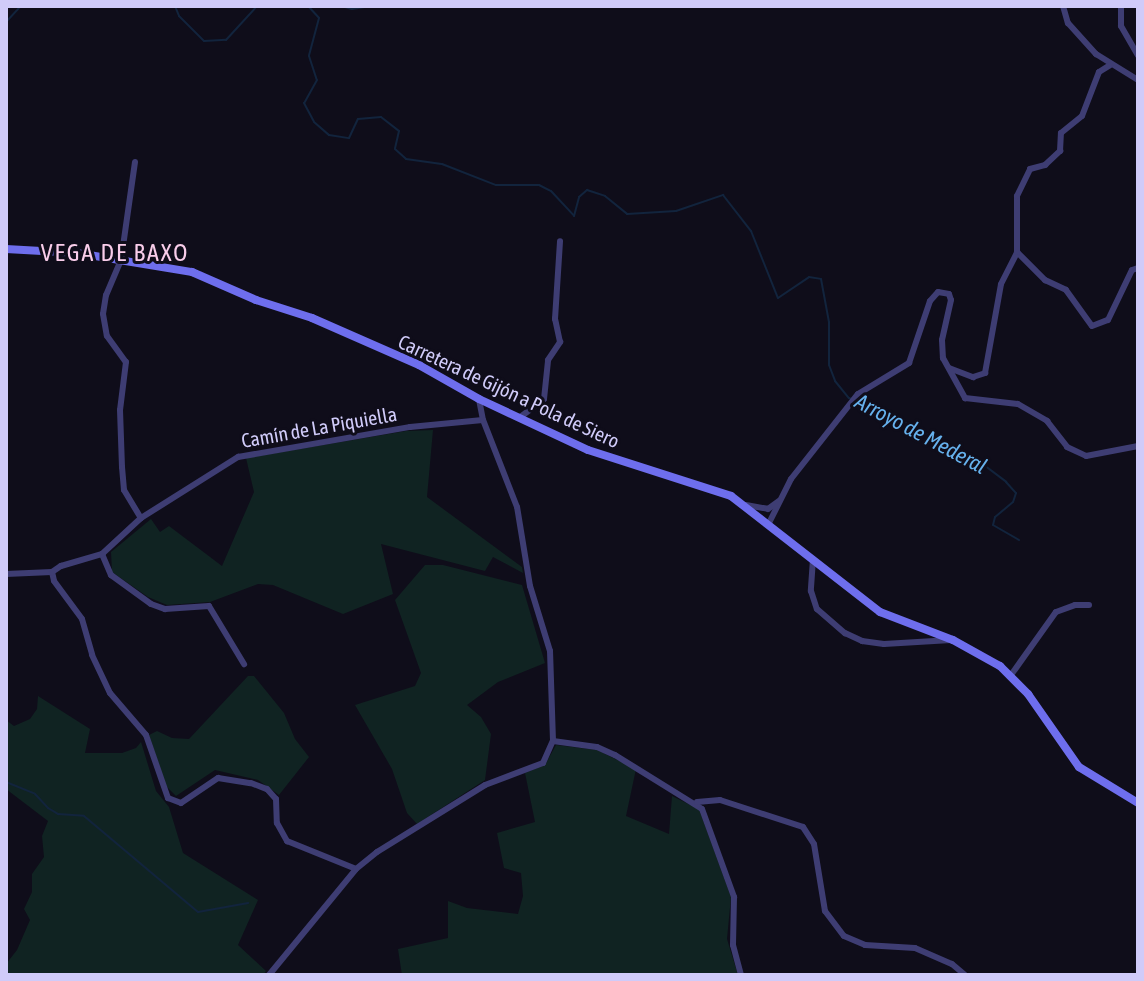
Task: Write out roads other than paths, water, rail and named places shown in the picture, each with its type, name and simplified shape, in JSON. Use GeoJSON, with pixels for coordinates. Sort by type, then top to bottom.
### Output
{"type":"FeatureCollection","features":[{"type":"Feature","properties":{"kind":"street"},"geometry":{"type":"LineString","coordinates":[[1063,6],[1068,23],[1096,54],[1138,80]]}},
{"type":"Feature","properties":{"kind":"street"},"geometry":{"type":"LineString","coordinates":[[1121,6],[1121,26],[1138,55]]}},
{"type":"Feature","properties":{"kind":"street"},"geometry":{"type":"LineString","coordinates":[[949,368],[973,377],[985,373],[999,290],[1017,252],[1019,216],[1016,200],[1026,175],[1054,159],[1060,151],[1061,133],[1082,116],[1099,72],[1096,54]]}},
{"type":"Feature","properties":{"kind":"street"},"geometry":{"type":"LineString","coordinates":[[1099,72],[1110,65]]}},
{"type":"Feature","properties":{"kind":"street"},"geometry":{"type":"LineString","coordinates":[[135,162],[121,260],[106,295],[103,314],[107,336],[126,362],[120,410],[124,490],[141,518]]}},
{"type":"Feature","properties":{"kind":"street"},"geometry":{"type":"LineString","coordinates":[[519,418],[544,399],[548,360],[560,342],[555,319],[560,241]]}},
{"type":"Feature","properties":{"kind":"street","name":"Carretera de Gijón a Pola de Siero"},"geometry":{"type":"LineString","coordinates":[[6,249],[45,249],[192,272],[256,300],[312,318],[419,365],[479,399],[588,450],[731,496],[892,619],[953,640],[1011,675],[1079,767],[1093,779],[1138,803]]}},
{"type":"Feature","properties":{"kind":"street"},"geometry":{"type":"LineString","coordinates":[[1017,252],[1045,280],[1066,290],[1092,326],[1108,320],[1132,270],[1138,268]]}},
{"type":"Feature","properties":{"kind":"street"},"geometry":{"type":"LineString","coordinates":[[766,521],[782,499],[791,479],[858,394],[909,363],[930,301],[943,291],[951,300],[941,348],[965,398],[1018,404],[1047,421],[1074,452],[1095,456],[1138,446]]}},
{"type":"Feature","properties":{"kind":"street"},"geometry":{"type":"LineString","coordinates":[[269,975],[356,869],[377,852],[485,785],[543,763],[553,741],[550,651],[530,586],[517,507],[483,420],[479,399]]}},
{"type":"Feature","properties":{"kind":"street","name":"Camín de La Piquiella"},"geometry":{"type":"LineString","coordinates":[[6,574],[52,572],[61,566],[102,554],[141,518],[238,457],[410,427],[483,420]]}},
{"type":"Feature","properties":{"kind":"street"},"geometry":{"type":"LineString","coordinates":[[766,521],[768,509],[782,499]]}},
{"type":"Feature","properties":{"kind":"street"},"geometry":{"type":"LineString","coordinates":[[746,505],[768,509]]}},
{"type":"Feature","properties":{"kind":"street"},"geometry":{"type":"LineString","coordinates":[[102,554],[111,575],[151,604],[165,609],[209,606],[244,664]]}},
{"type":"Feature","properties":{"kind":"street"},"geometry":{"type":"LineString","coordinates":[[813,559],[811,591],[817,609],[845,633],[862,641],[884,644],[953,640]]}},
{"type":"Feature","properties":{"kind":"street"},"geometry":{"type":"LineString","coordinates":[[52,572],[54,581],[82,619],[92,655],[110,693],[146,735],[168,798],[181,803],[218,778],[267,789],[276,799],[277,823],[287,841],[356,869]]}},
{"type":"Feature","properties":{"kind":"street"},"geometry":{"type":"LineString","coordinates":[[1011,675],[1056,612],[1075,605],[1089,605]]}},
{"type":"Feature","properties":{"kind":"street"},"geometry":{"type":"LineString","coordinates":[[553,741],[597,747],[634,765],[675,795],[697,802],[720,800],[803,827],[814,844],[825,911],[844,936],[865,945],[915,948],[952,964],[965,975]]}},
{"type":"Feature","properties":{"kind":"street"},"geometry":{"type":"LineString","coordinates":[[697,802],[734,897],[733,945],[741,975]]}},
{"type":"Feature","properties":{"kind":"waterway","name":"Arroyo de Mederal"},"geometry":{"type":"LineString","coordinates":[[6,22],[21,6]]}},
{"type":"Feature","properties":{"kind":"waterway","name":"Arroyo de Mederal"},"geometry":{"type":"LineString","coordinates":[[175,6],[179,16],[204,41],[226,40],[257,6]]}},
{"type":"Feature","properties":{"kind":"waterway","name":"Arroyo de Mederal"},"geometry":{"type":"LineString","coordinates":[[308,6],[319,18],[309,56],[317,80],[304,103],[314,122],[329,135],[349,138],[358,119],[381,117],[399,131],[395,149],[406,159],[442,164],[496,185],[539,185],[551,191],[574,216],[579,197],[587,190],[605,196],[627,214],[676,211],[723,195],[751,231],[778,298],[809,277],[821,279],[829,322],[829,365],[835,381],[849,398],[976,459],[1006,482],[1016,493],[1013,502],[995,517],[993,525],[1019,540]]}},
{"type":"Feature","properties":{"kind":"waterway"},"geometry":{"type":"LineString","coordinates":[[342,6],[352,9],[371,6]]}},
{"type":"Feature","properties":{"kind":"waterway"},"geometry":{"type":"LineString","coordinates":[[6,782],[35,794],[58,814],[84,816],[198,912],[248,903]]}},
{"type":"Feature","properties":{"kind":"district","name":"VEGA DE BAXO"},"geometry":{"type":"Point","coordinates":[115,253]}}]}
